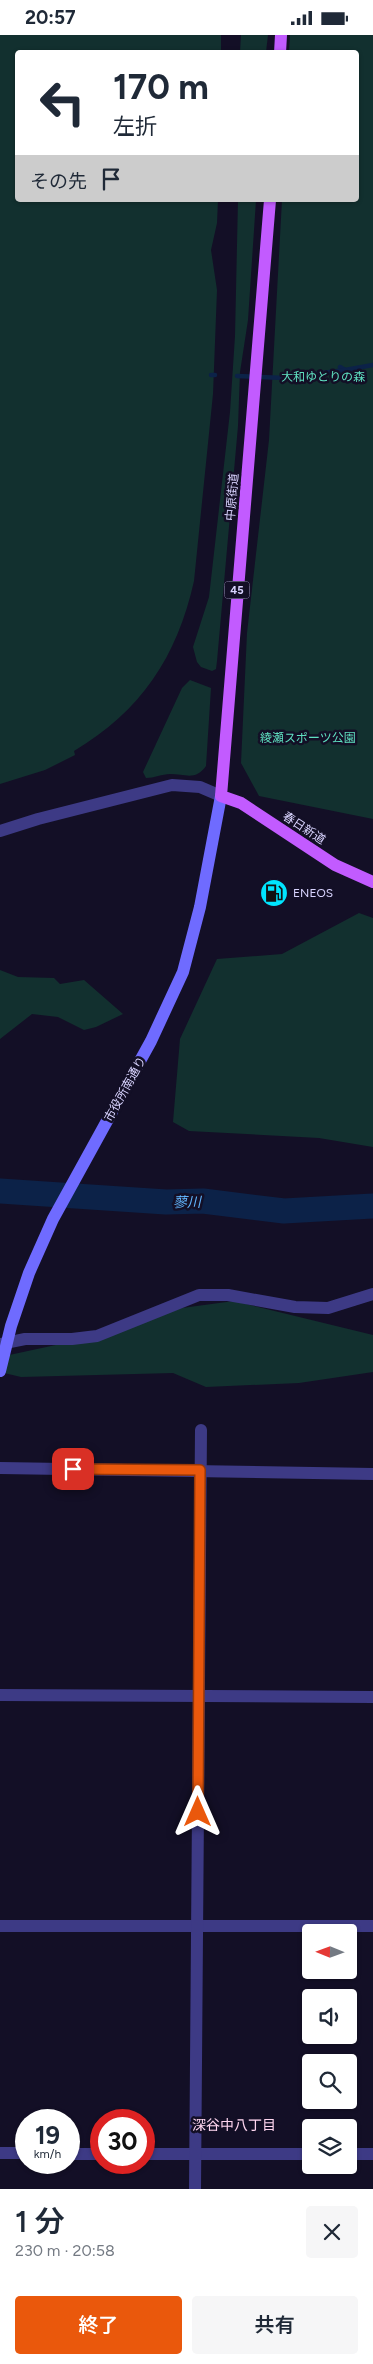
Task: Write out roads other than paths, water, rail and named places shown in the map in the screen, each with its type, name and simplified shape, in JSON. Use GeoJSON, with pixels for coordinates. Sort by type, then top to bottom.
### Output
{"type":"FeatureCollection","features":[{"type":"Feature","properties":{"kind":"main road"},"geometry":{"type":"LineString","coordinates":[[280,50],[281,35]]}},
{"type":"Feature","properties":{"kind":"main road","name":"中原街道"},"geometry":{"type":"LineString","coordinates":[[222,797],[270,202]]}},
{"type":"Feature","properties":{"kind":"main road","name":"春日新道"},"geometry":{"type":"LineString","coordinates":[[222,797],[241,803],[335,865],[373,882]]}},
{"type":"Feature","properties":{"kind":"street"},"geometry":{"type":"LineString","coordinates":[[0,831],[38,819],[172,785],[200,787],[222,797]]}},
{"type":"Feature","properties":{"kind":"street","name":"市役所南通り"},"geometry":{"type":"LineString","coordinates":[[0,1371],[11,1327],[29,1273],[53,1219],[140,1062],[183,972],[200,907],[222,797]]}},
{"type":"Feature","properties":{"kind":"street"},"geometry":{"type":"LineString","coordinates":[[0,1344],[25,1339],[72,1339],[97,1336],[199,1295],[228,1295],[295,1307],[328,1308],[373,1294]]}},
{"type":"Feature","properties":{"kind":"street"},"geometry":{"type":"LineString","coordinates":[[195,2189],[201,1429]]}},
{"type":"Feature","properties":{"kind":"street"},"geometry":{"type":"LineString","coordinates":[[0,1468],[373,1474]]}},
{"type":"Feature","properties":{"kind":"street"},"geometry":{"type":"LineString","coordinates":[[0,1695],[373,1697]]}},
{"type":"Feature","properties":{"kind":"street"},"geometry":{"type":"LineString","coordinates":[[0,1925],[373,1926]]}},
{"type":"Feature","properties":{"kind":"street"},"geometry":{"type":"LineString","coordinates":[[0,2153],[15,2153]]}},
{"type":"Feature","properties":{"kind":"street"},"geometry":{"type":"LineString","coordinates":[[155,2154],[302,2154]]}},
{"type":"Feature","properties":{"kind":"street"},"geometry":{"type":"LineString","coordinates":[[357,2154],[373,2155]]}},
{"type":"Feature","properties":{"kind":"waterway"},"geometry":{"type":"LineString","coordinates":[[340,367],[345,370],[373,365]]}},
{"type":"Feature","properties":{"kind":"waterway"},"geometry":{"type":"LineString","coordinates":[[237,376],[285,378],[345,370]]}},
{"type":"Feature","properties":{"kind":"waterway","name":"蓼川"},"geometry":{"type":"LineString","coordinates":[[0,1191],[166,1202],[203,1201],[284,1211],[373,1206]]}},
{"type":"Feature","properties":{"kind":"place","name":"ENEOS"},"geometry":{"type":"Point","coordinates":[274,893]}},
{"type":"Feature","properties":{"kind":"district","name":"深谷中八丁目"},"geometry":{"type":"Point","coordinates":[234,2125]}},
{"type":"Feature","properties":{"kind":"park label","name":"大和ゆとりの森"},"geometry":{"type":"Point","coordinates":[323,377]}},
{"type":"Feature","properties":{"kind":"park label","name":"綾瀬スポーツ公園"},"geometry":{"type":"Point","coordinates":[308,738]}}]}
